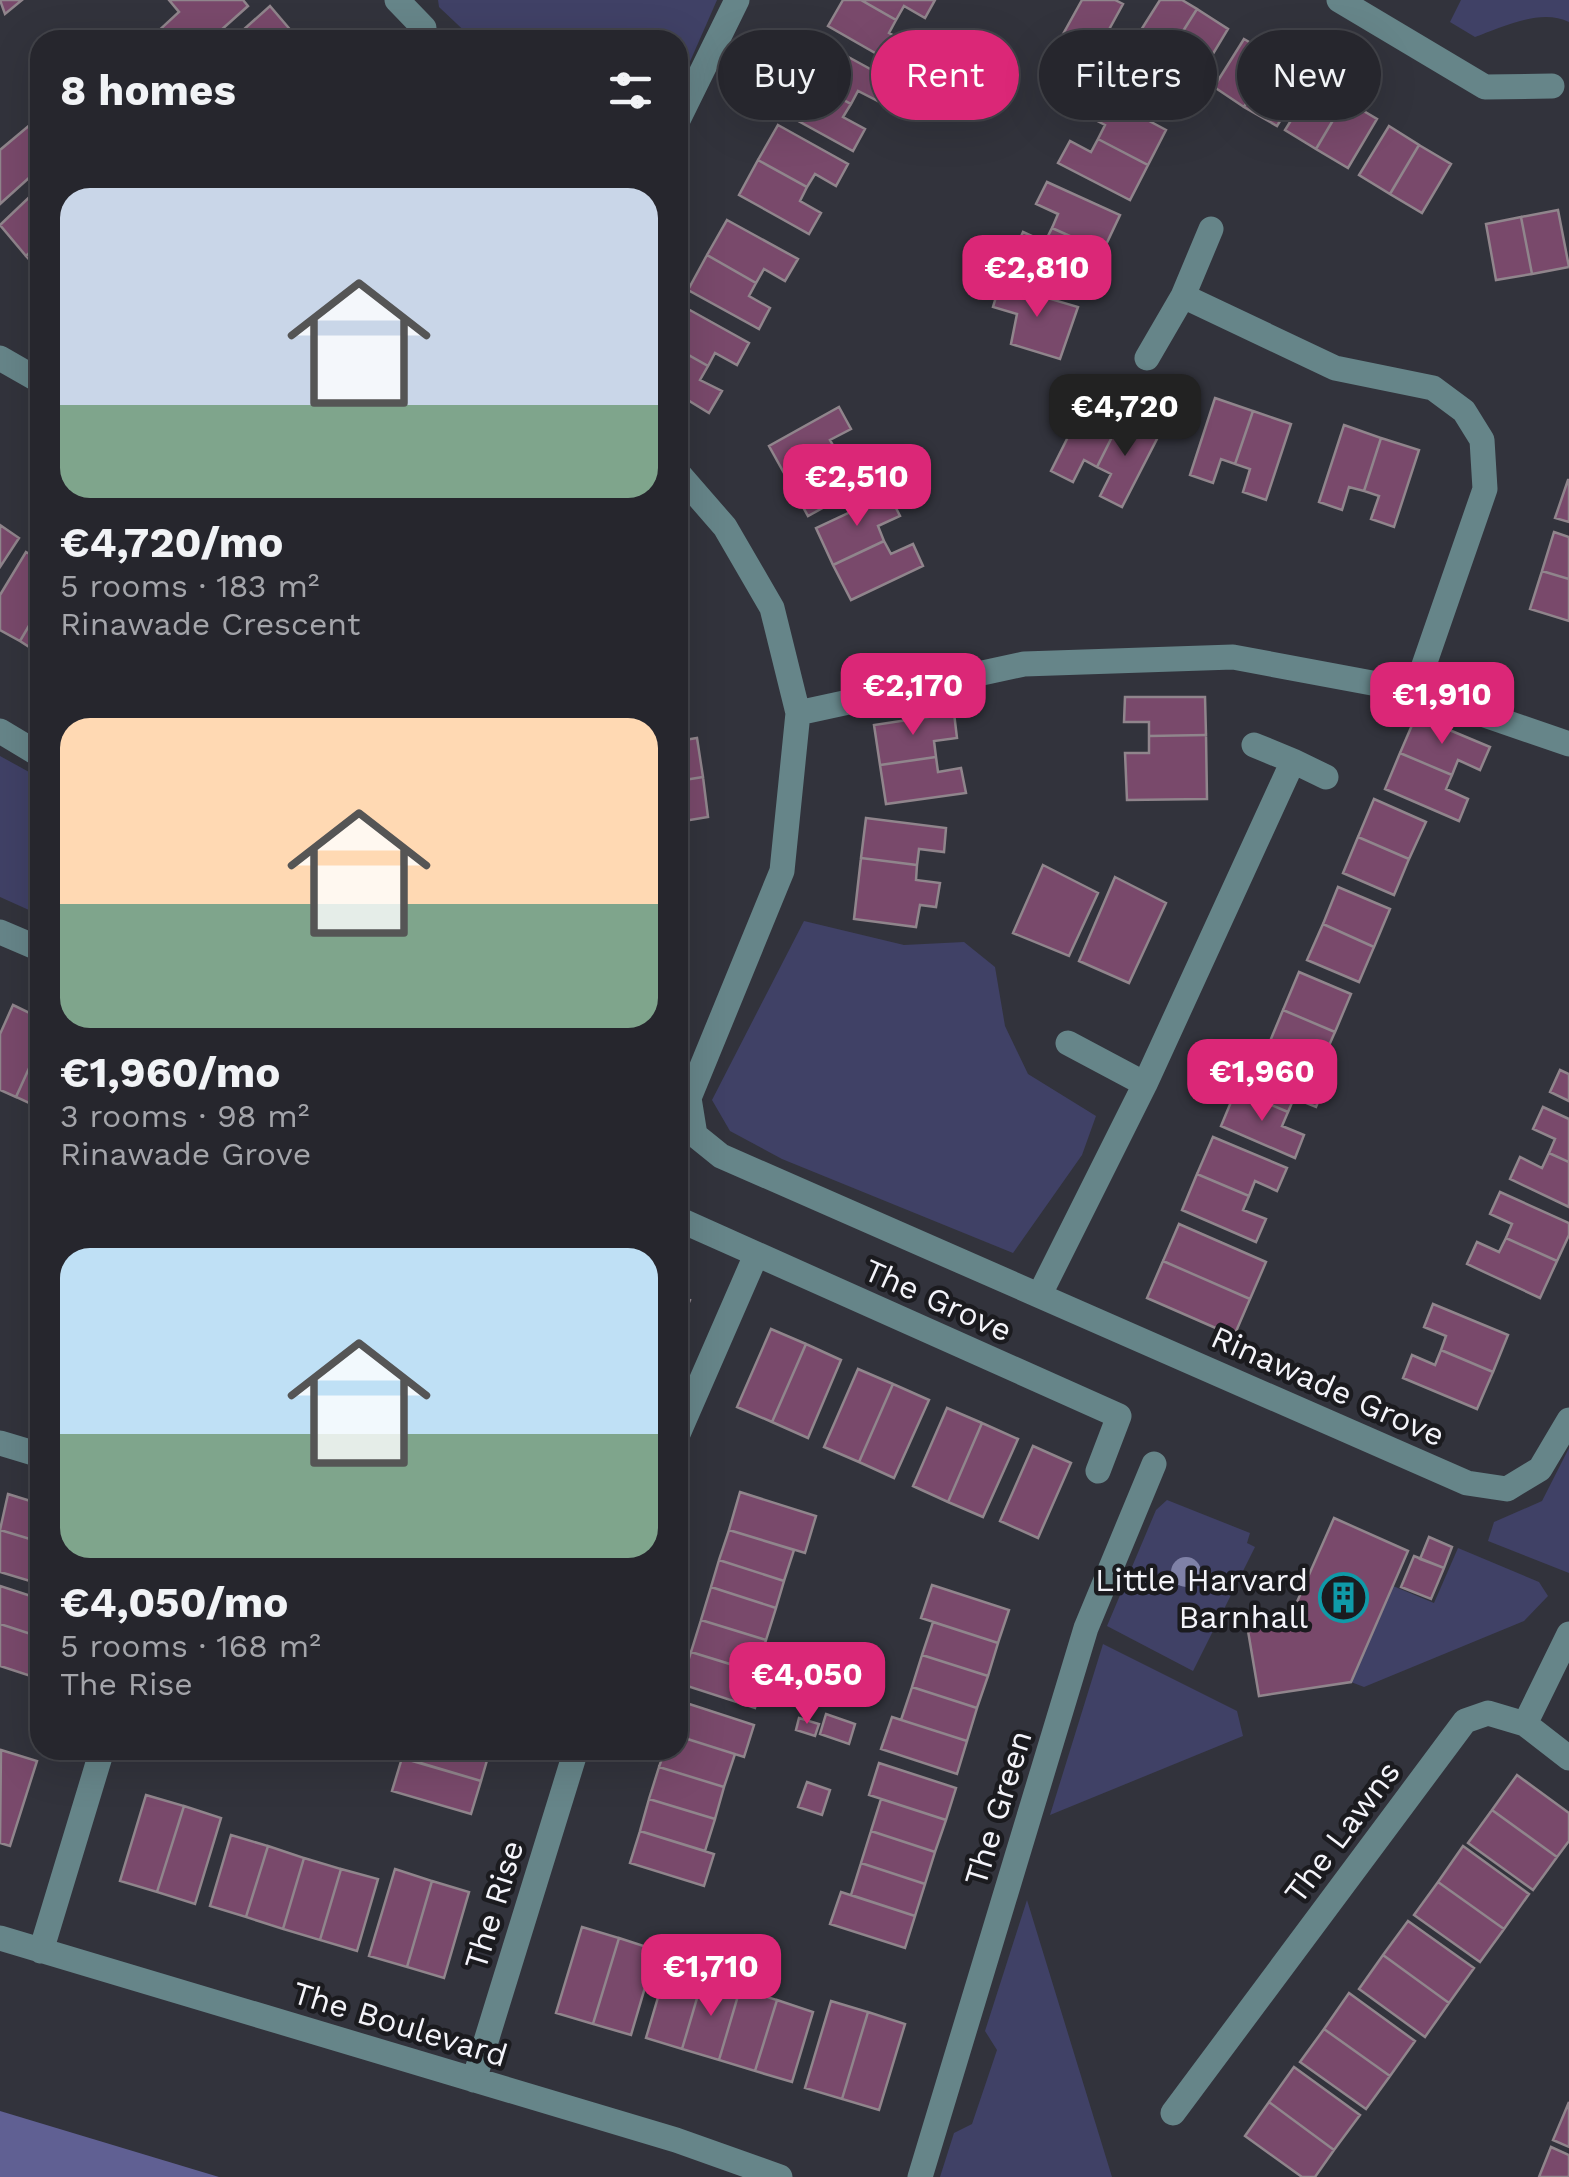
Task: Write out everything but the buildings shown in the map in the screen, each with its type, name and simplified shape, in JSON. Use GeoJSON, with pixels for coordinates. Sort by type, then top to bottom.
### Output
{"type":"FeatureCollection","features":[{"type":"Feature","properties":{"kind":"street"},"geometry":{"type":"LineString","coordinates":[[397,0],[424,28]]}},
{"type":"Feature","properties":{"kind":"street"},"geometry":{"type":"LineString","coordinates":[[688,100],[737,0]]}},
{"type":"Feature","properties":{"kind":"street"},"geometry":{"type":"LineString","coordinates":[[1340,0],[1485,87],[1552,86]]}},
{"type":"Feature","properties":{"kind":"street"},"geometry":{"type":"LineString","coordinates":[[1147,358],[1183,296],[1211,228]]}},
{"type":"Feature","properties":{"kind":"street"},"geometry":{"type":"LineString","coordinates":[[1183,296],[1335,368],[1433,388],[1464,411],[1482,440],[1485,489],[1415,690]]}},
{"type":"Feature","properties":{"kind":"street"},"geometry":{"type":"LineString","coordinates":[[0,358],[30,375]]}},
{"type":"Feature","properties":{"kind":"street"},"geometry":{"type":"LineString","coordinates":[[688,485],[725,528],[772,608],[798,713],[1043,663],[1233,657],[1415,690],[1569,744]]}},
{"type":"Feature","properties":{"kind":"street","name":"Rinawade Grove"},"geometry":{"type":"LineString","coordinates":[[798,713],[782,871],[689,1098],[695,1134],[721,1156],[1467,1483],[1506,1488],[1540,1469],[1569,1420]]}},
{"type":"Feature","properties":{"kind":"street"},"geometry":{"type":"LineString","coordinates":[[0,731],[30,748]]}},
{"type":"Feature","properties":{"kind":"street"},"geometry":{"type":"LineString","coordinates":[[1254,745],[1326,777]]}},
{"type":"Feature","properties":{"kind":"street"},"geometry":{"type":"LineString","coordinates":[[1040,1294],[1145,1084],[1293,760]]}},
{"type":"Feature","properties":{"kind":"street"},"geometry":{"type":"LineString","coordinates":[[0,932],[30,946]]}},
{"type":"Feature","properties":{"kind":"street"},"geometry":{"type":"LineString","coordinates":[[1068,1043],[1145,1084]]}},
{"type":"Feature","properties":{"kind":"street","name":"The Grove"},"geometry":{"type":"LineString","coordinates":[[688,1224],[1119,1416],[1098,1471]]}},
{"type":"Feature","properties":{"kind":"street"},"geometry":{"type":"LineString","coordinates":[[688,1411],[756,1255]]}},
{"type":"Feature","properties":{"kind":"street"},"geometry":{"type":"LineString","coordinates":[[0,1443],[30,1453]]}},
{"type":"Feature","properties":{"kind":"street","name":"The Green"},"geometry":{"type":"LineString","coordinates":[[920,2177],[1086,1628],[1154,1464]]}},
{"type":"Feature","properties":{"kind":"street"},"geometry":{"type":"LineString","coordinates":[[1569,1634],[1526,1724],[1569,1758]]}},
{"type":"Feature","properties":{"kind":"street","name":"The Lawns"},"geometry":{"type":"LineString","coordinates":[[1173,2113],[1465,1722],[1488,1713],[1526,1724]]}},
{"type":"Feature","properties":{"kind":"street"},"geometry":{"type":"LineString","coordinates":[[42,1951],[99,1760]]}},
{"type":"Feature","properties":{"kind":"street","name":"The Rise"},"geometry":{"type":"LineString","coordinates":[[474,2080],[573,1760]]}},
{"type":"Feature","properties":{"kind":"street","name":"The Boulevard"},"geometry":{"type":"LineString","coordinates":[[0,1938],[676,2140],[780,2177]]}},
{"type":"Feature","properties":{"kind":"shaded area"},"geometry":{"type":"Polygon","coordinates":[[[438,0],[717,0],[688,66],[688,30],[463,30],[439,7],[438,0]]]}},
{"type":"Feature","properties":{"kind":"shaded area"},"geometry":{"type":"Polygon","coordinates":[[[1461,0],[1569,0],[1569,22],[1534,18],[1475,37],[1450,22],[1461,0]]]}},
{"type":"Feature","properties":{"kind":"shaded area"},"geometry":{"type":"Polygon","coordinates":[[[0,756],[30,772],[30,910],[0,897],[0,756]]]}},
{"type":"Feature","properties":{"kind":"shaded area"},"geometry":{"type":"Polygon","coordinates":[[[804,921],[904,945],[964,942],[995,967],[1005,1026],[1028,1074],[1096,1116],[1082,1155],[1013,1253],[782,1159],[730,1131],[712,1100],[804,921]]]}},
{"type":"Feature","properties":{"kind":"shaded area"},"geometry":{"type":"Polygon","coordinates":[[[1569,1448],[1569,1573],[1488,1541],[1494,1522],[1542,1501],[1569,1448]]]}},
{"type":"Feature","properties":{"kind":"shaded area"},"geometry":{"type":"Polygon","coordinates":[[[1167,1500],[1250,1533],[1247,1543],[1255,1547],[1193,1671],[1107,1626],[1156,1510],[1167,1500]]]}},
{"type":"Feature","properties":{"kind":"shaded area"},"geometry":{"type":"Polygon","coordinates":[[[1458,1548],[1539,1582],[1548,1596],[1524,1621],[1364,1687],[1351,1682],[1393,1586],[1434,1603],[1458,1548]]]}},
{"type":"Feature","properties":{"kind":"shaded area"},"geometry":{"type":"Polygon","coordinates":[[[1103,1644],[1237,1711],[1243,1736],[1050,1815],[1103,1644]]]}},
{"type":"Feature","properties":{"kind":"shaded area"},"geometry":{"type":"Polygon","coordinates":[[[1027,1900],[1112,2177],[940,2177],[954,2133],[972,2124],[997,2050],[985,2031],[1027,1900]]]}},
{"type":"Feature","properties":{"kind":"shaded area"},"geometry":{"type":"Polygon","coordinates":[[[0,2111],[219,2177],[0,2177],[0,2111]]]}},
{"type":"Feature","properties":{"kind":"place","name":"Little Harvard Barnhall"},"geometry":{"type":"Point","coordinates":[1343,1598]}}]}
